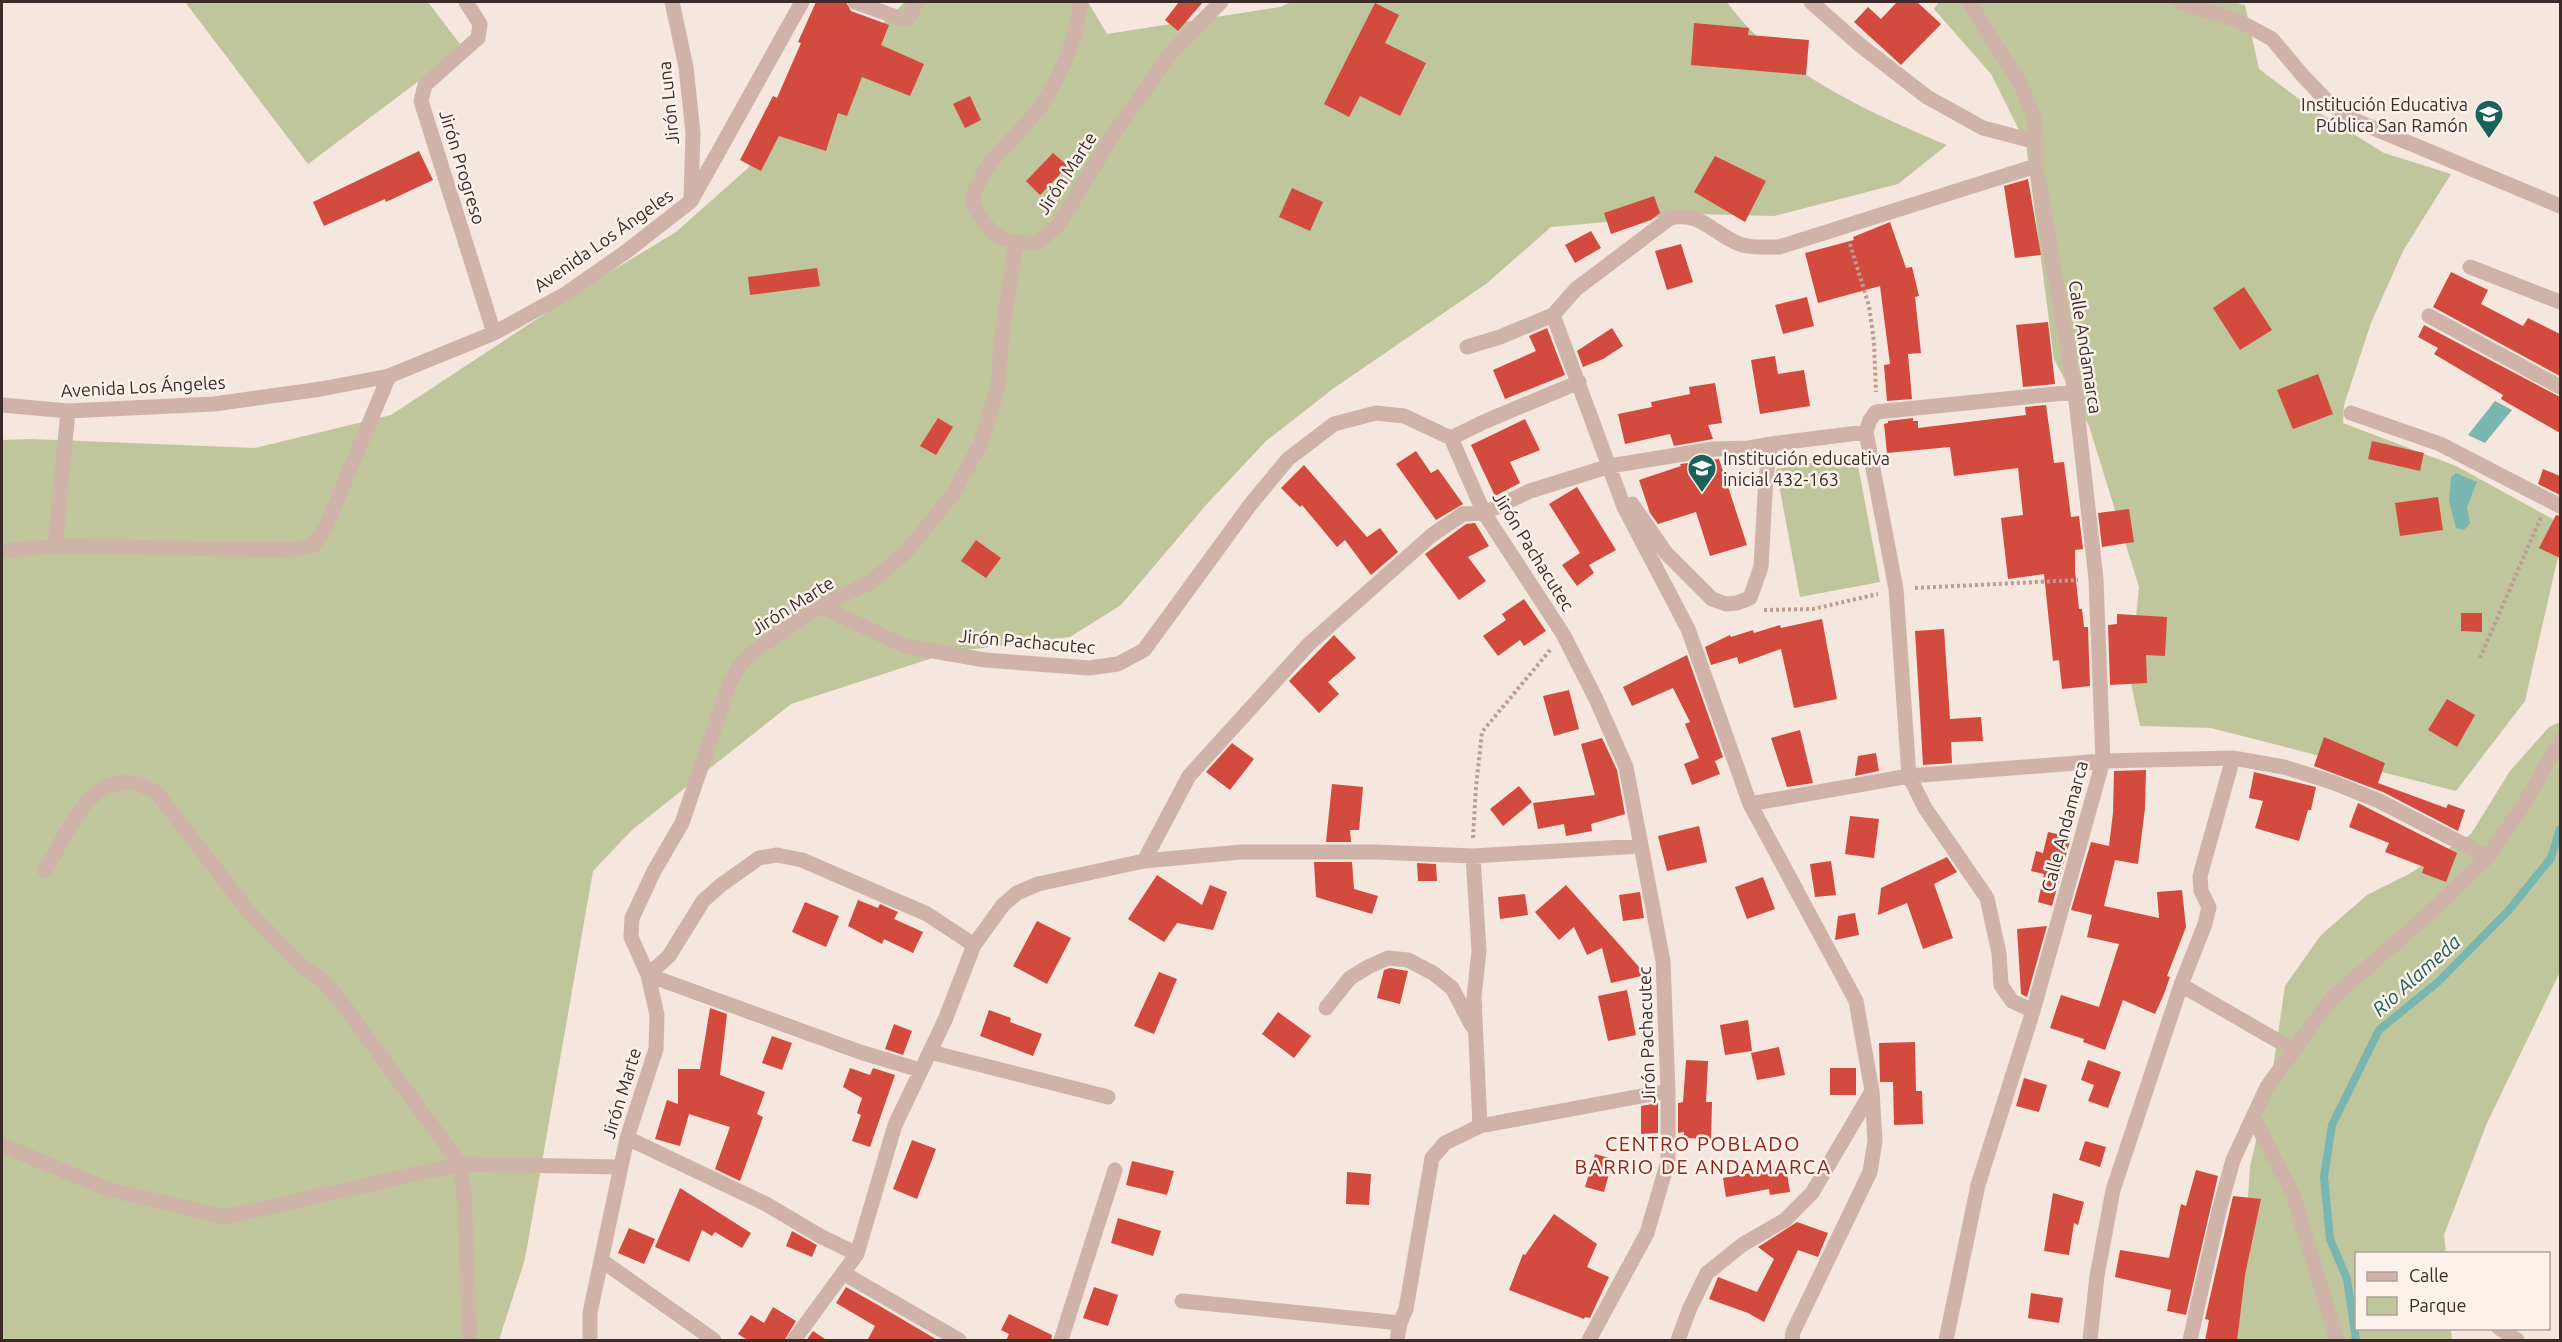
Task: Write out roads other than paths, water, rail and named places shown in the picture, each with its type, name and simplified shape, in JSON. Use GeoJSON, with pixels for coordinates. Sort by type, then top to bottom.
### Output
{"type":"FeatureCollection","features":[{"type":"Feature","properties":{"kind":"street","name":"Jirón Progreso"},"geometry":{"type":"LineString","coordinates":[[466,2],[480,24],[478,39],[425,86],[421,101],[494,333]]}},
{"type":"Feature","properties":{"kind":"street","name":"Jirón Luna"},"geometry":{"type":"LineString","coordinates":[[672,2],[686,67],[693,133],[691,201]]}},
{"type":"Feature","properties":{"kind":"street","name":"Avenida Los Ángeles"},"geometry":{"type":"LineString","coordinates":[[2,405],[68,411],[214,404],[321,389],[389,376],[494,333],[567,293],[627,251],[691,201],[802,2]]}},
{"type":"Feature","properties":{"kind":"street"},"geometry":{"type":"LineString","coordinates":[[855,2],[902,19],[908,18],[917,2]]}},
{"type":"Feature","properties":{"kind":"street"},"geometry":{"type":"LineString","coordinates":[[1016,244],[997,237],[982,222],[972,202],[976,184],[1009,140],[1033,116],[1051,86],[1068,53],[1080,2]]}},
{"type":"Feature","properties":{"kind":"street","name":"Jirón Marte"},"geometry":{"type":"LineString","coordinates":[[590,1341],[590,1313],[627,1138],[656,1048],[657,1015],[648,975],[631,937],[632,918],[682,823],[730,682],[740,665],[754,651],[820,606],[871,582],[906,552],[953,494],[981,443],[998,386],[1002,333],[1016,244],[1037,243],[1059,224],[1113,135],[1173,50],[1221,2]]}},
{"type":"Feature","properties":{"kind":"street"},"geometry":{"type":"LineString","coordinates":[[1810,2],[1860,45],[1927,97],[1983,128],[2037,142]]}},
{"type":"Feature","properties":{"kind":"street","name":"Calle Andamarca"},"geometry":{"type":"LineString","coordinates":[[1946,1341],[1978,1185],[2033,1011],[2103,760],[2096,579],[2075,392],[2036,166],[2037,142],[2033,115],[2021,85],[1969,2]]}},
{"type":"Feature","properties":{"kind":"street"},"geometry":{"type":"LineString","coordinates":[[2180,2],[2239,21],[2272,39],[2329,103],[2354,120],[2560,206]]}},
{"type":"Feature","properties":{"kind":"street"},"geometry":{"type":"LineString","coordinates":[[1467,347],[1500,337],[1554,315],[1576,289],[1670,218],[1682,215],[1696,219],[1742,244],[1779,247],[2036,166]]}},
{"type":"Feature","properties":{"kind":"street"},"geometry":{"type":"LineString","coordinates":[[2470,267],[2560,302]]}},
{"type":"Feature","properties":{"kind":"street"},"geometry":{"type":"LineString","coordinates":[[1554,315],[1624,507],[1688,629],[1750,804],[1856,1001],[1872,1091],[1875,1141],[1870,1172],[1793,1332],[1792,1341]]}},
{"type":"Feature","properties":{"kind":"street"},"geometry":{"type":"LineString","coordinates":[[2429,316],[2560,387]]}},
{"type":"Feature","properties":{"kind":"street"},"geometry":{"type":"LineString","coordinates":[[2,551],[55,546],[286,550],[314,545],[327,524],[389,376]]}},
{"type":"Feature","properties":{"kind":"street"},"geometry":{"type":"LineString","coordinates":[[1451,438],[1485,421],[1579,382]]}},
{"type":"Feature","properties":{"kind":"street"},"geometry":{"type":"LineString","coordinates":[[2033,1011],[2012,1001],[2001,985],[1999,953],[1987,898],[1925,808],[1909,776],[1896,589],[1866,432],[1876,412],[2075,392]]}},
{"type":"Feature","properties":{"kind":"street"},"geometry":{"type":"LineString","coordinates":[[55,546],[68,411]]}},
{"type":"Feature","properties":{"kind":"street","name":"Jirón Pachacutec"},"geometry":{"type":"LineString","coordinates":[[820,606],[905,646],[985,660],[1089,668],[1118,664],[1144,650],[1250,505],[1288,459],[1334,424],[1376,413],[1404,416],[1451,438],[1484,513],[1563,634],[1596,699],[1626,767],[1663,962],[1668,1161],[1647,1233],[1589,1341]]}},
{"type":"Feature","properties":{"kind":"street"},"geometry":{"type":"LineString","coordinates":[[2351,413],[2440,444],[2555,503]]}},
{"type":"Feature","properties":{"kind":"street"},"geometry":{"type":"LineString","coordinates":[[1144,861],[1189,776],[1309,644],[1432,535],[1463,514],[1484,513],[1530,491],[1610,466],[1714,449],[1749,448],[1866,432]]}},
{"type":"Feature","properties":{"kind":"street"},"geometry":{"type":"LineString","coordinates":[[1610,466],[1638,513],[1666,553],[1712,599],[1726,604],[1737,603],[1750,597],[1761,567],[1766,476],[1771,444]]}},
{"type":"Feature","properties":{"kind":"street"},"geometry":{"type":"LineString","coordinates":[[2190,1341],[2219,1210],[2233,1160],[2267,1087],[2331,999],[2424,918],[2488,857],[2560,741]]}},
{"type":"Feature","properties":{"kind":"street"},"geometry":{"type":"LineString","coordinates":[[1750,804],[1909,776],[2103,760],[2233,758],[2284,767],[2332,782],[2379,801],[2488,857]]}},
{"type":"Feature","properties":{"kind":"street"},"geometry":{"type":"LineString","coordinates":[[2090,1341],[2097,1276],[2113,1190],[2181,986],[2205,924],[2209,907],[2201,891],[2200,876],[2233,758]]}},
{"type":"Feature","properties":{"kind":"street"},"geometry":{"type":"LineString","coordinates":[[45,871],[94,793],[106,785],[124,782],[142,784],[157,793],[248,911],[302,966],[321,979],[336,995],[460,1164],[464,1195],[470,1341]]}},
{"type":"Feature","properties":{"kind":"street"},"geometry":{"type":"LineString","coordinates":[[794,1341],[857,1254],[895,1125],[930,1052],[974,945],[1003,905],[1017,893],[1038,884],[1144,861],[1242,852],[1375,852],[1473,856],[1641,846]]}},
{"type":"Feature","properties":{"kind":"street"},"geometry":{"type":"LineString","coordinates":[[920,1070],[814,1036],[648,975],[669,956],[703,901],[720,885],[759,858],[777,855],[802,860],[927,914],[974,945]]}},
{"type":"Feature","properties":{"kind":"street"},"geometry":{"type":"LineString","coordinates":[[1473,856],[1479,951],[1474,997],[1480,1126]]}},
{"type":"Feature","properties":{"kind":"street"},"geometry":{"type":"LineString","coordinates":[[1326,1008],[1350,978],[1368,967],[1388,958],[1408,960],[1433,973],[1452,988],[1475,1034]]}},
{"type":"Feature","properties":{"kind":"street"},"geometry":{"type":"LineString","coordinates":[[2181,986],[2294,1050]]}},
{"type":"Feature","properties":{"kind":"street"},"geometry":{"type":"LineString","coordinates":[[930,1052],[1108,1097]]}},
{"type":"Feature","properties":{"kind":"street"},"geometry":{"type":"LineString","coordinates":[[1397,1341],[1400,1323],[1406,1309],[1432,1158],[1445,1143],[1480,1126],[1668,1091]]}},
{"type":"Feature","properties":{"kind":"street"},"geometry":{"type":"LineString","coordinates":[[1678,1341],[1689,1310],[1707,1273],[1742,1245],[1785,1220],[1812,1193],[1872,1091]]}},
{"type":"Feature","properties":{"kind":"street"},"geometry":{"type":"LineString","coordinates":[[2254,1119],[2293,1195],[2337,1341]]}},
{"type":"Feature","properties":{"kind":"street"},"geometry":{"type":"LineString","coordinates":[[627,1138],[766,1204],[820,1236],[857,1254]]}},
{"type":"Feature","properties":{"kind":"street"},"geometry":{"type":"LineString","coordinates":[[2,1145],[107,1189],[225,1217],[460,1164],[621,1167]]}},
{"type":"Feature","properties":{"kind":"street"},"geometry":{"type":"LineString","coordinates":[[1061,1341],[1115,1170]]}},
{"type":"Feature","properties":{"kind":"street"},"geometry":{"type":"LineString","coordinates":[[601,1260],[714,1341]]}},
{"type":"Feature","properties":{"kind":"street"},"geometry":{"type":"LineString","coordinates":[[843,1273],[959,1341]]}},
{"type":"Feature","properties":{"kind":"street"},"geometry":{"type":"LineString","coordinates":[[1182,1301],[1400,1323]]}},
{"type":"Feature","properties":{"kind":"street"},"geometry":{"type":"LineString","coordinates":[[2500,1330],[2517,1341]]}},
{"type":"Feature","properties":{"kind":"water"},"geometry":{"type":"Polygon","coordinates":[[[2495,401],[2512,410],[2485,443],[2468,435],[2495,401]]]}},
{"type":"Feature","properties":{"kind":"water"},"geometry":{"type":"Polygon","coordinates":[[[2456,473],[2477,482],[2467,507],[2470,523],[2464,530],[2456,528],[2449,501],[2451,477],[2456,473]]]}},
{"type":"Feature","properties":{"kind":"waterway","name":"Rio Alameda"},"geometry":{"type":"LineString","coordinates":[[2356,1340],[2347,1279],[2330,1239],[2324,1177],[2332,1125],[2379,1030],[2438,982],[2509,910],[2551,858],[2560,829]]}},
{"type":"Feature","properties":{"kind":"place","name":"Institución Educativa Pública San Ramón"},"geometry":{"type":"Point","coordinates":[2489,140]}},
{"type":"Feature","properties":{"kind":"place","name":"Institución educativa inicial 432-163"},"geometry":{"type":"Point","coordinates":[1702,494]}},
{"type":"Feature","properties":{"kind":"district","name":"CENTRO POBLADO BARRIO DE ANDAMARCA"},"geometry":{"type":"Point","coordinates":[1703,1154]}}]}
